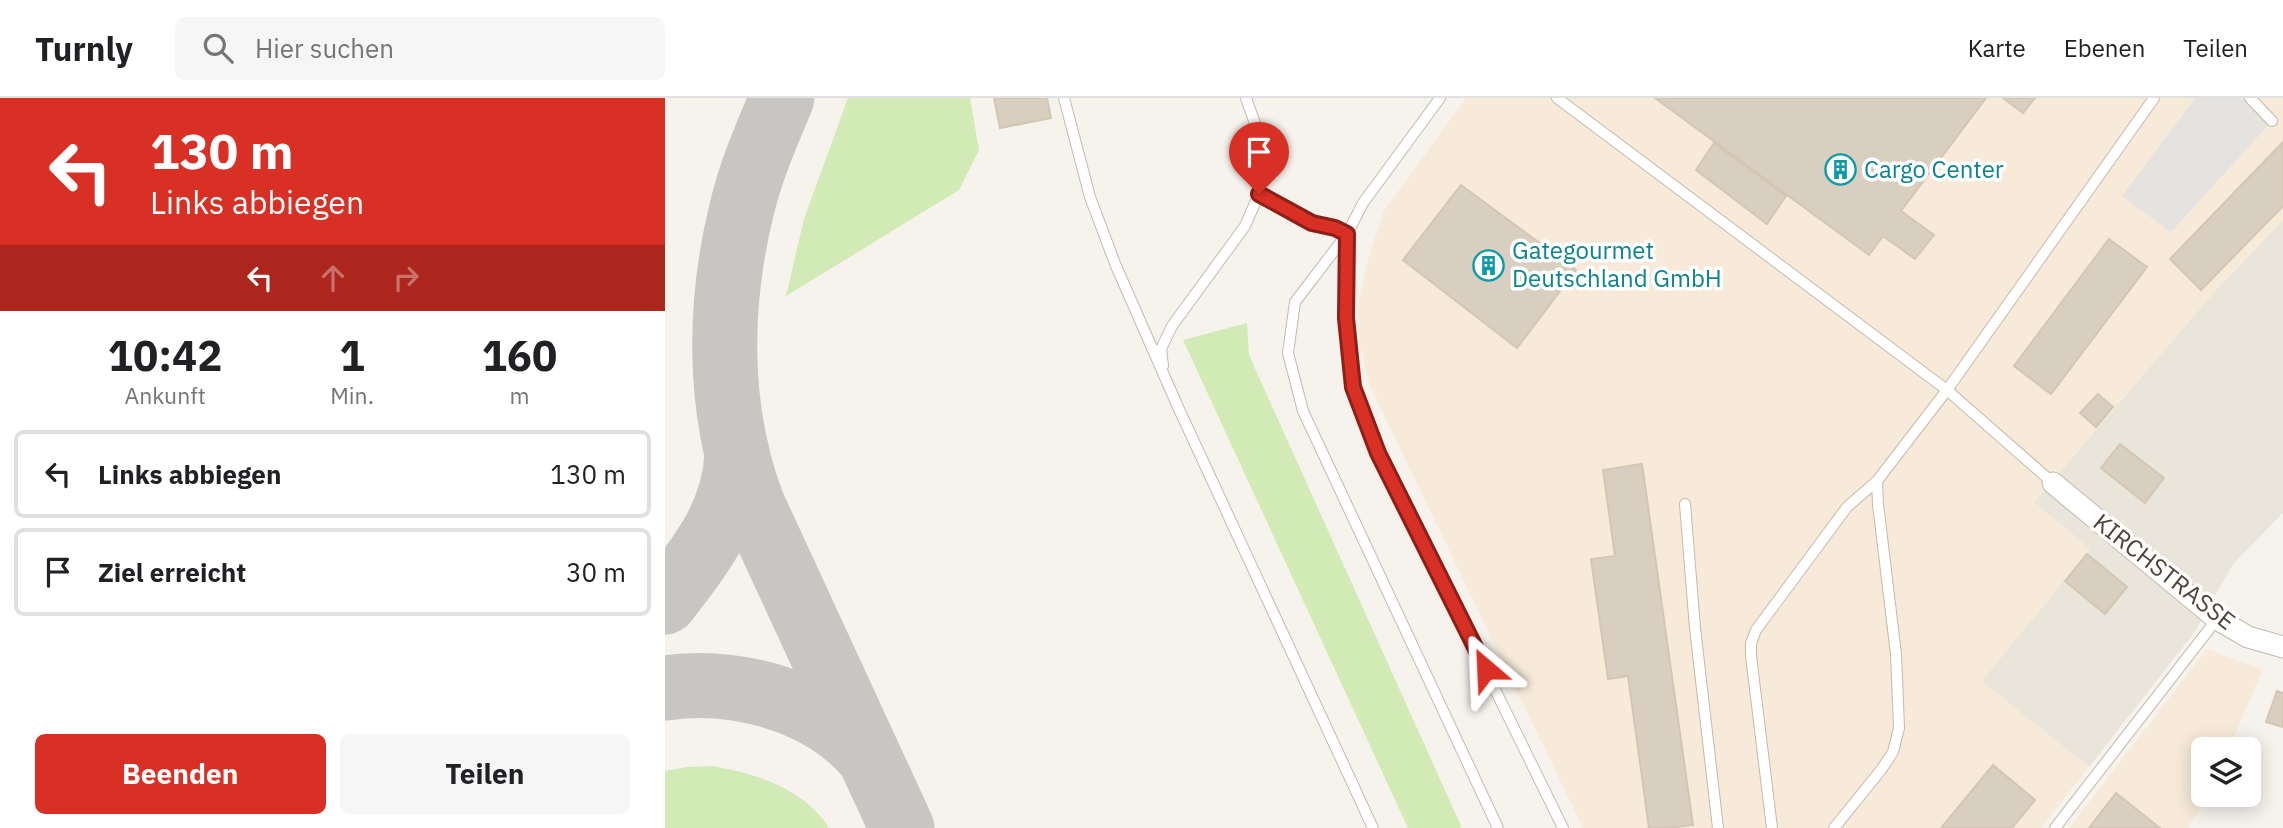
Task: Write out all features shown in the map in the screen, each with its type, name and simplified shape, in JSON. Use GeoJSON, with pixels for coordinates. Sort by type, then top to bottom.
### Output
{"type":"FeatureCollection","features":[{"type":"Feature","properties":{"kind":"street","name":"KIRCHSTRASSE"},"geometry":{"type":"LineString","coordinates":[[2053,482],[2217,619],[2248,637],[2283,647]]}},
{"type":"Feature","properties":{"kind":"lane"},"geometry":{"type":"LineString","coordinates":[[1064,98],[1090,197],[1116,266],[1373,828]]}},
{"type":"Feature","properties":{"kind":"lane"},"geometry":{"type":"LineString","coordinates":[[1164,375],[1161,349],[1172,326],[1245,226],[1259,194],[1261,165],[1257,129],[1246,98]]}},
{"type":"Feature","properties":{"kind":"lane"},"geometry":{"type":"LineString","coordinates":[[1440,98],[1363,203],[1347,234],[1295,302],[1288,353],[1303,411],[1498,828]]}},
{"type":"Feature","properties":{"kind":"lane"},"geometry":{"type":"LineString","coordinates":[[1557,98],[1947,390],[2053,482]]}},
{"type":"Feature","properties":{"kind":"lane"},"geometry":{"type":"LineString","coordinates":[[1772,828],[1751,643],[1756,630],[1847,507],[1877,481],[1947,390],[2154,98]]}},
{"type":"Feature","properties":{"kind":"lane"},"geometry":{"type":"LineString","coordinates":[[2250,98],[2272,121]]}},
{"type":"Feature","properties":{"kind":"lane"},"geometry":{"type":"LineString","coordinates":[[1259,194],[1312,223],[1335,228],[1347,234]]}},
{"type":"Feature","properties":{"kind":"lane"},"geometry":{"type":"LineString","coordinates":[[1347,234],[1346,318],[1353,387],[1378,453],[1563,828]]}},
{"type":"Feature","properties":{"kind":"lane"},"geometry":{"type":"LineString","coordinates":[[1834,828],[1881,771],[1893,752],[1899,728],[1896,654],[1877,481]]}},
{"type":"Feature","properties":{"kind":"lane"},"geometry":{"type":"LineString","coordinates":[[1685,504],[1695,628],[1718,828]]}},
{"type":"Feature","properties":{"kind":"lane"},"geometry":{"type":"LineString","coordinates":[[2055,828],[2217,619]]}},
{"type":"Feature","properties":{"kind":"shaded area"},"geometry":{"type":"Polygon","coordinates":[[[1466,98],[2283,98],[2283,220],[2214,292],[2034,502],[2090,549],[1982,681],[2089,767],[2041,828],[1583,828],[1370,386],[1359,344],[1358,302],[1370,252],[1384,211],[1466,98]]]}},
{"type":"Feature","properties":{"kind":"shaded area"},"geometry":{"type":"Polygon","coordinates":[[[2195,98],[2250,98],[2272,121],[2171,232],[2122,196],[2195,98]]]}},
{"type":"Feature","properties":{"kind":"shaded area"},"geometry":{"type":"Polygon","coordinates":[[[2283,220],[2283,513],[2233,564],[2194,633],[2089,767],[1981,681],[2090,549],[2034,502],[2214,292],[2283,220]]]}},
{"type":"Feature","properties":{"kind":"shaded area"},"geometry":{"type":"Polygon","coordinates":[[[2207,649],[2263,670],[2233,737],[2191,737],[2191,807],[2200,807],[2188,828],[2069,828],[2207,649]]]}},
{"type":"Feature","properties":{"kind":"green space"},"geometry":{"type":"Polygon","coordinates":[[[848,98],[970,98],[979,150],[959,190],[786,296],[804,219],[848,98]]]}},
{"type":"Feature","properties":{"kind":"green space"},"geometry":{"type":"Polygon","coordinates":[[[1247,323],[1249,355],[1462,828],[1408,828],[1183,340],[1247,323]]]}},
{"type":"Feature","properties":{"kind":"green space"},"geometry":{"type":"Polygon","coordinates":[[[711,766],[744,773],[777,785],[806,803],[819,814],[829,828],[665,828],[665,771],[711,766]]]}},
{"type":"Feature","properties":{"kind":"building"},"geometry":{"type":"Polygon","coordinates":[[[994,98],[1047,98],[1051,118],[1000,128],[994,98]]]}},
{"type":"Feature","properties":{"kind":"building","name":"Cargo Center"},"geometry":{"type":"Polygon","coordinates":[[[1655,98],[1986,98],[1901,211],[1934,235],[1915,259],[1883,236],[1869,255],[1655,98]]]}},
{"type":"Feature","properties":{"kind":"building","name":"Cargo Center"},"geometry":{"type":"Polygon","coordinates":[[[2003,98],[2035,98],[2023,113],[2003,98]]]}},
{"type":"Feature","properties":{"kind":"building"},"geometry":{"type":"Polygon","coordinates":[[[2283,142],[2283,206],[2201,290],[2170,259],[2283,142]]]}},
{"type":"Feature","properties":{"kind":"building"},"geometry":{"type":"Polygon","coordinates":[[[1714,143],[1786,196],[1767,224],[1696,170],[1714,143]]]}},
{"type":"Feature","properties":{"kind":"building","name":"Gategourmet Deutschland GmbH"},"geometry":{"type":"Polygon","coordinates":[[[1461,185],[1576,270],[1517,348],[1403,260],[1461,185]]]}},
{"type":"Feature","properties":{"kind":"building"},"geometry":{"type":"Polygon","coordinates":[[[2109,239],[2147,267],[2051,394],[2014,366],[2109,239]]]}},
{"type":"Feature","properties":{"kind":"building"},"geometry":{"type":"Polygon","coordinates":[[[2098,394],[2113,407],[2096,427],[2080,413],[2098,394]]]}},
{"type":"Feature","properties":{"kind":"building"},"geometry":{"type":"Polygon","coordinates":[[[2120,444],[2164,478],[2145,503],[2101,468],[2120,444]]]}},
{"type":"Feature","properties":{"kind":"building"},"geometry":{"type":"Polygon","coordinates":[[[1642,464],[1693,825],[1669,828],[1649,828],[1628,676],[1608,679],[1591,559],[1615,556],[1603,470],[1642,464]]]}},
{"type":"Feature","properties":{"kind":"building"},"geometry":{"type":"Polygon","coordinates":[[[2087,554],[2127,587],[2105,614],[2065,581],[2087,554]]]}},
{"type":"Feature","properties":{"kind":"building"},"geometry":{"type":"Polygon","coordinates":[[[2277,691],[2283,693],[2283,727],[2266,722],[2277,691]]]}},
{"type":"Feature","properties":{"kind":"building"},"geometry":{"type":"Polygon","coordinates":[[[1993,765],[2035,800],[2012,828],[1941,828],[1993,765]]]}},
{"type":"Feature","properties":{"kind":"building"},"geometry":{"type":"Polygon","coordinates":[[[2116,793],[2160,828],[2089,828],[2116,793]]]}},
{"type":"Feature","properties":{"kind":"taxiway"},"geometry":{"type":"LineString","coordinates":[[782,98],[746,194],[734,244],[725,319],[727,394],[732,431],[752,503],[902,828]]}},
{"type":"Feature","properties":{"kind":"taxiway"},"geometry":{"type":"LineString","coordinates":[[665,602],[703,551],[723,515],[735,475],[737,453]]}},
{"type":"Feature","properties":{"kind":"taxiway"},"geometry":{"type":"LineString","coordinates":[[665,688],[719,687],[775,697],[825,720],[848,736],[867,755]]}},
{"type":"Feature","properties":{"kind":"place","name":"Cargo Center"},"geometry":{"type":"Point","coordinates":[1841,170]}},
{"type":"Feature","properties":{"kind":"place","name":"Gategourmet Deutschland GmbH"},"geometry":{"type":"Point","coordinates":[1489,265]}},
{"type":"Feature","properties":{"kind":"route"},"geometry":{"type":"LineString","coordinates":[[1259,194],[1312,223],[1335,228],[1347,234],[1346,318],[1353,387],[1378,453],[1486,669]]}}]}
